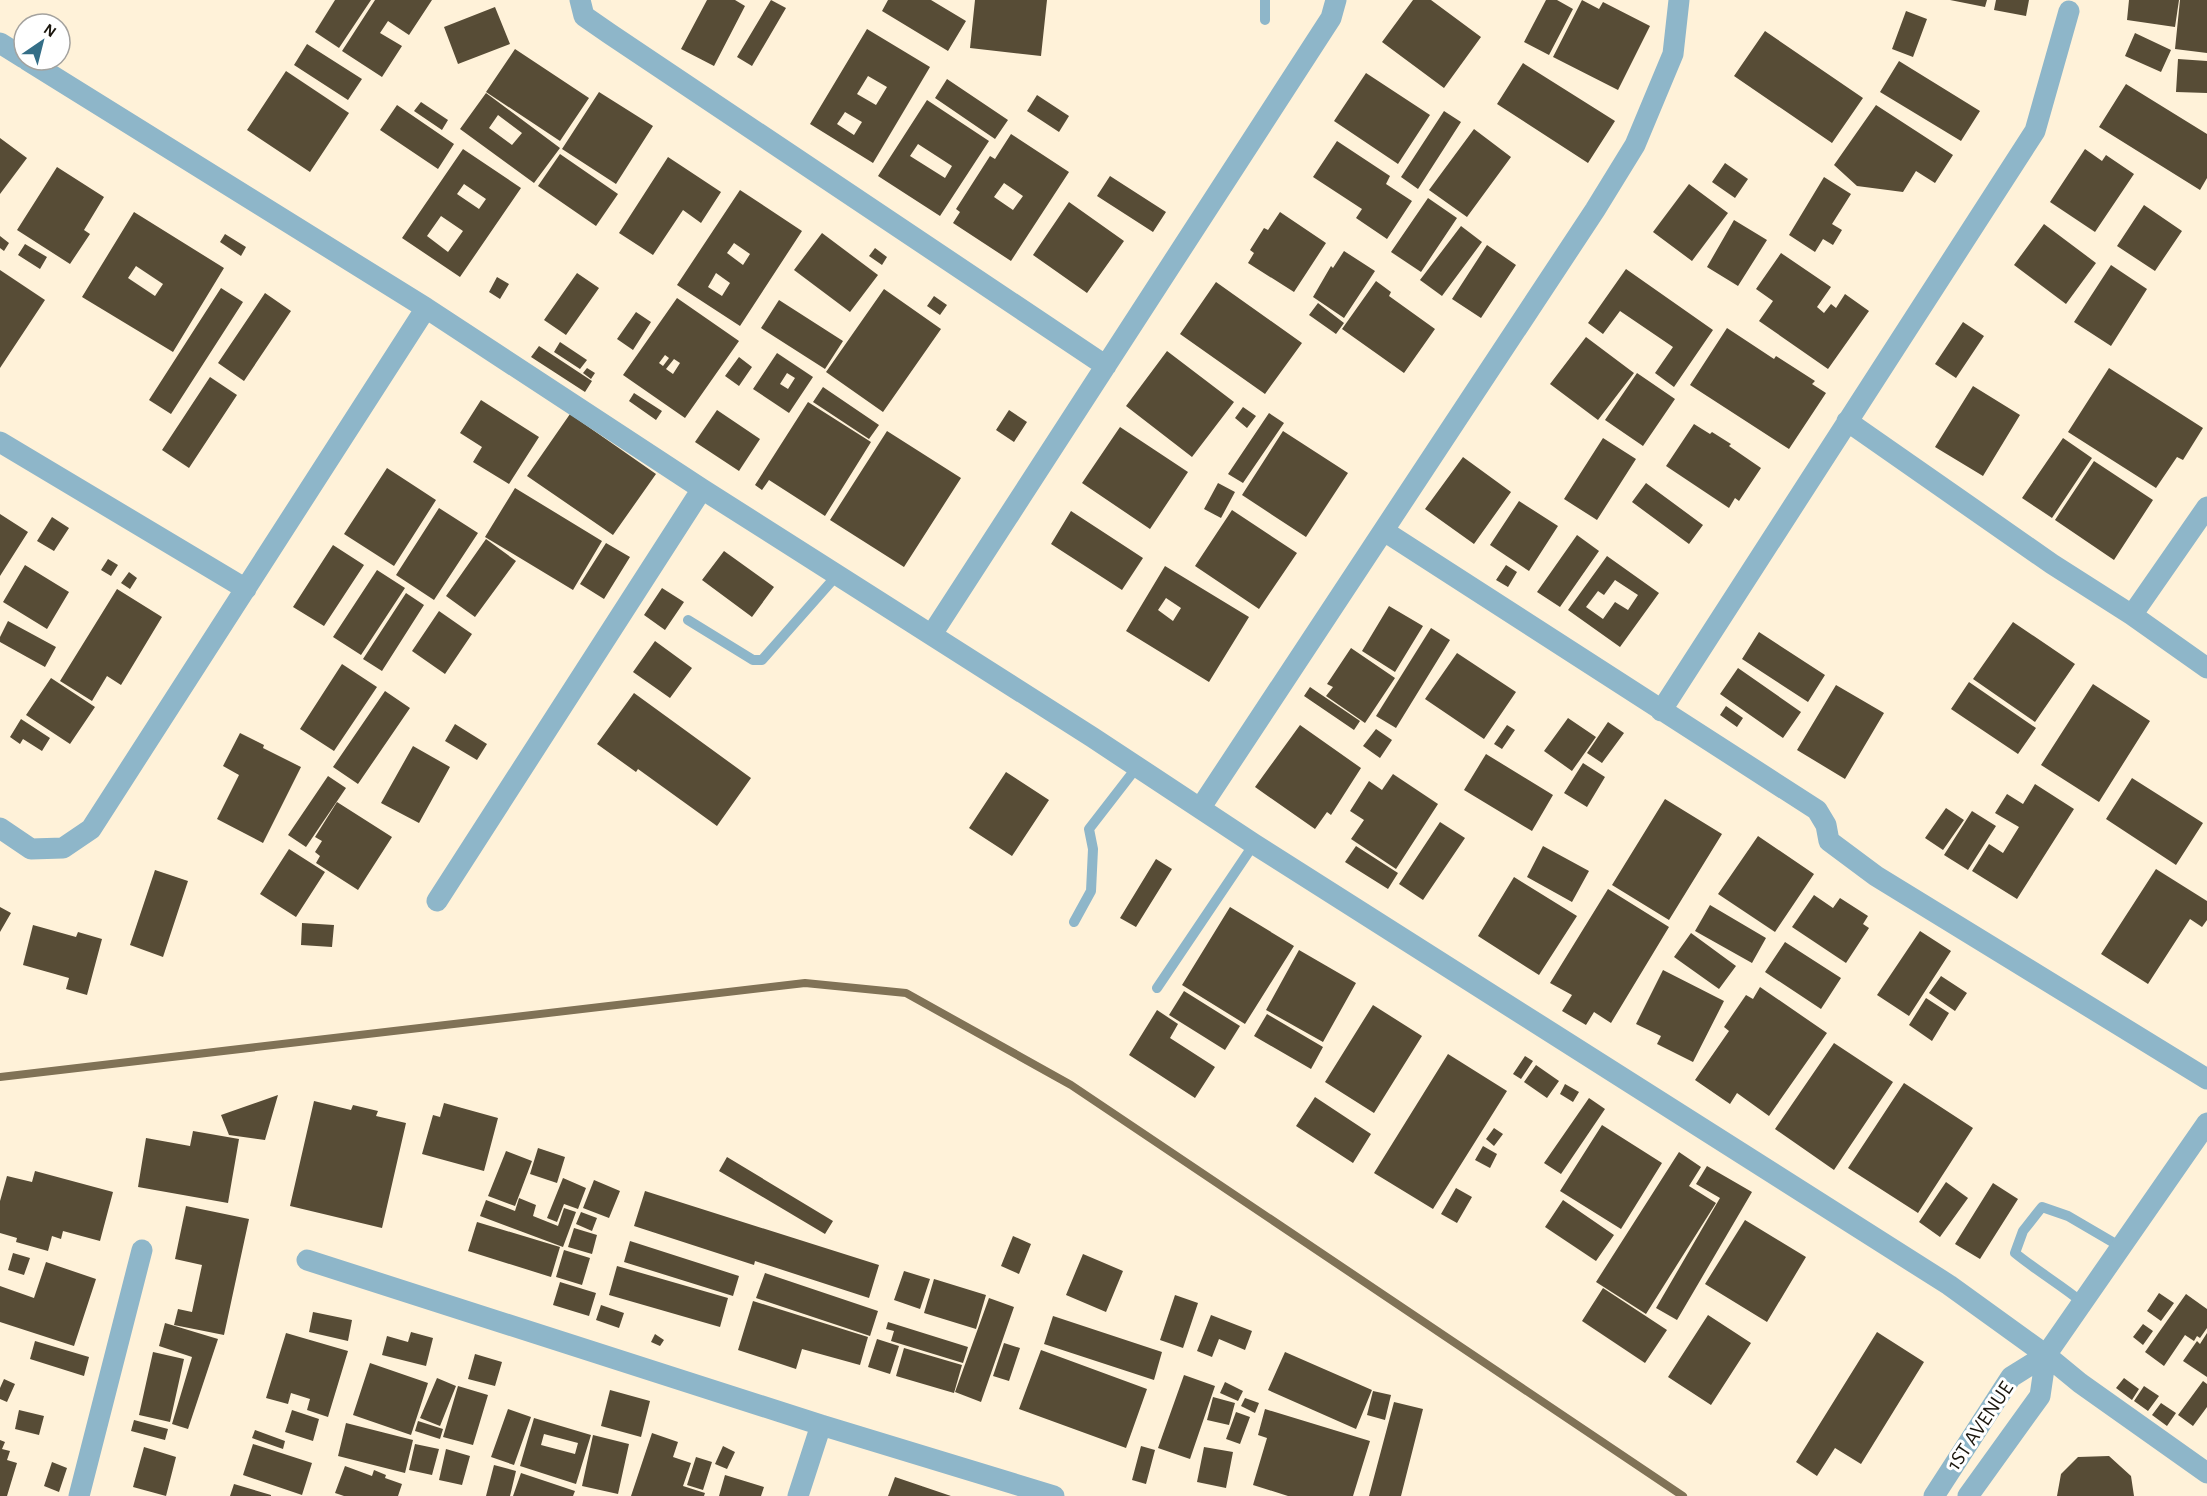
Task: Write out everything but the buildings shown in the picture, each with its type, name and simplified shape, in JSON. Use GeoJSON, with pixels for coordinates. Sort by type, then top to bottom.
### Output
{"type":"FeatureCollection","features":[{"type":"Feature","properties":{"kind":"street"},"geometry":{"type":"LineString","coordinates":[[580,0],[584,15],[610,34],[1106,366]]}},
{"type":"Feature","properties":{"kind":"street"},"geometry":{"type":"LineString","coordinates":[[932,634],[1331,18],[1336,0]]}},
{"type":"Feature","properties":{"kind":"street"},"geometry":{"type":"LineString","coordinates":[[1201,807],[1595,210],[1635,145],[1673,54],[1679,0]]}},
{"type":"Feature","properties":{"kind":"street"},"geometry":{"type":"LineString","coordinates":[[1661,711],[2035,131],[2068,11]]}},
{"type":"Feature","properties":{"kind":"street"},"geometry":{"type":"LineString","coordinates":[[47,72],[426,308],[702,489],[1201,807],[1254,844],[1949,1285],[2046,1355],[2080,1383],[2207,1473]]}},
{"type":"Feature","properties":{"kind":"street"},"geometry":{"type":"LineString","coordinates":[[0,828],[31,849],[63,848],[91,829],[426,308]]}},
{"type":"Feature","properties":{"kind":"street"},"geometry":{"type":"LineString","coordinates":[[1847,421],[2052,564],[2132,615],[2207,668]]}},
{"type":"Feature","properties":{"kind":"street"},"geometry":{"type":"LineString","coordinates":[[0,442],[246,590]]}},
{"type":"Feature","properties":{"kind":"street"},"geometry":{"type":"LineString","coordinates":[[437,901],[702,489]]}},
{"type":"Feature","properties":{"kind":"street"},"geometry":{"type":"LineString","coordinates":[[2132,615],[2207,507]]}},
{"type":"Feature","properties":{"kind":"street"},"geometry":{"type":"LineString","coordinates":[[1384,531],[1817,810],[1826,825],[1829,841],[1876,876],[2207,1079]]}},
{"type":"Feature","properties":{"kind":"street"},"geometry":{"type":"LineString","coordinates":[[2046,1355],[2207,1123]]}},
{"type":"Feature","properties":{"kind":"street"},"geometry":{"type":"LineString","coordinates":[[79,1496],[142,1250]]}},
{"type":"Feature","properties":{"kind":"street"},"geometry":{"type":"LineString","coordinates":[[307,1260],[821,1425],[1053,1496]]}},
{"type":"Feature","properties":{"kind":"street","name":"1ST AVENUE"},"geometry":{"type":"LineString","coordinates":[[1934,1496],[2011,1377],[2046,1355]]}},
{"type":"Feature","properties":{"kind":"street","name":"1ST AVENUE"},"geometry":{"type":"LineString","coordinates":[[1968,1496],[2040,1396],[2046,1355]]}},
{"type":"Feature","properties":{"kind":"street"},"geometry":{"type":"LineString","coordinates":[[798,1496],[821,1425]]}},
{"type":"Feature","properties":{"kind":"lane"},"geometry":{"type":"LineString","coordinates":[[1265,0],[1265,20]]}},
{"type":"Feature","properties":{"kind":"lane"},"geometry":{"type":"LineString","coordinates":[[688,620],[753,660],[762,660],[838,574]]}},
{"type":"Feature","properties":{"kind":"lane"},"geometry":{"type":"LineString","coordinates":[[1074,922],[1091,891],[1093,849],[1089,829],[1137,767]]}},
{"type":"Feature","properties":{"kind":"lane"},"geometry":{"type":"LineString","coordinates":[[1157,988],[1254,844]]}},
{"type":"Feature","properties":{"kind":"lane"},"geometry":{"type":"LineString","coordinates":[[2083,1304],[2063,1286],[2033,1268],[2014,1253],[2023,1231],[2042,1207],[2068,1216],[2121,1247]]}},
{"type":"Feature","properties":{"kind":"waterway"},"geometry":{"type":"LineString","coordinates":[[0,1077],[805,983],[906,993],[1071,1085],[1683,1496]]}}]}
